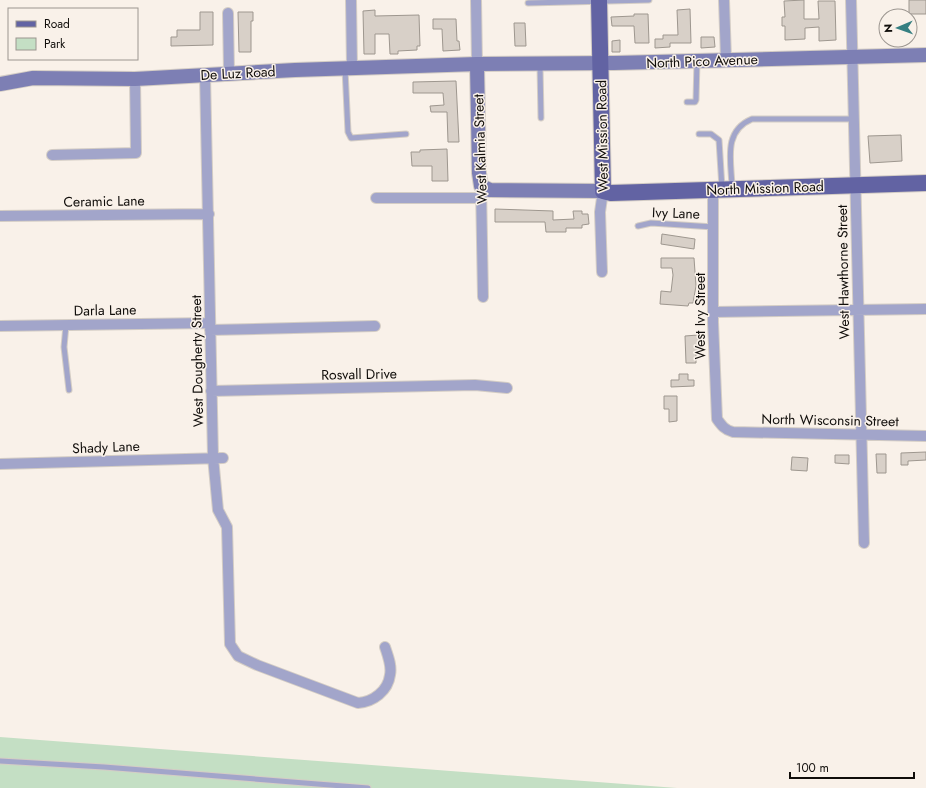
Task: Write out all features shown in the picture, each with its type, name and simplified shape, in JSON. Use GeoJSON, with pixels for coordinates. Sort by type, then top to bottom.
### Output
{"type":"FeatureCollection","features":[{"type":"Feature","properties":{"kind":"main road","name":"West Mission Road"},"geometry":{"type":"LineString","coordinates":[[600,1],[603,191]]}},
{"type":"Feature","properties":{"kind":"main road","name":"North Pico Avenue"},"geometry":{"type":"LineString","coordinates":[[477,64],[540,62],[601,63],[926,55]]}},
{"type":"Feature","properties":{"kind":"main road","name":"De Luz Road"},"geometry":{"type":"LineString","coordinates":[[0,84],[32,78],[135,79],[349,68],[477,64]]}},
{"type":"Feature","properties":{"kind":"main road","name":"West Kalmia Street"},"geometry":{"type":"LineString","coordinates":[[477,64],[479,173],[482,192]]}},
{"type":"Feature","properties":{"kind":"main road","name":"North Mission Road"},"geometry":{"type":"LineString","coordinates":[[603,191],[611,193],[926,183]]}},
{"type":"Feature","properties":{"kind":"main road"},"geometry":{"type":"LineString","coordinates":[[482,192],[490,190],[603,191]]}},
{"type":"Feature","properties":{"kind":"street"},"geometry":{"type":"LineString","coordinates":[[349,68],[351,0]]}},
{"type":"Feature","properties":{"kind":"street","name":"West Kalmia Street"},"geometry":{"type":"LineString","coordinates":[[476,0],[477,64]]}},
{"type":"Feature","properties":{"kind":"street"},"geometry":{"type":"LineString","coordinates":[[724,0],[726,59]]}},
{"type":"Feature","properties":{"kind":"street","name":"West Hawthorne Street"},"geometry":{"type":"LineString","coordinates":[[851,0],[864,543]]}},
{"type":"Feature","properties":{"kind":"street"},"geometry":{"type":"LineString","coordinates":[[228,12],[229,74]]}},
{"type":"Feature","properties":{"kind":"street","name":"West Dougherty Street"},"geometry":{"type":"LineString","coordinates":[[205,75],[209,214],[211,391],[218,458],[218,510],[227,527],[230,644],[238,656],[257,665],[358,703],[368,702],[385,688],[390,676],[390,665],[385,647]]}},
{"type":"Feature","properties":{"kind":"street"},"geometry":{"type":"LineString","coordinates":[[52,155],[136,153],[135,79]]}},
{"type":"Feature","properties":{"kind":"street","name":"West Ivy Street"},"geometry":{"type":"LineString","coordinates":[[722,189],[714,227],[713,312],[716,419],[725,430],[733,432]]}},
{"type":"Feature","properties":{"kind":"street","name":"West Mission Road"},"geometry":{"type":"LineString","coordinates":[[602,272],[600,212],[603,191]]}},
{"type":"Feature","properties":{"kind":"street"},"geometry":{"type":"LineString","coordinates":[[376,198],[482,192]]}},
{"type":"Feature","properties":{"kind":"street","name":"West Kalmia Street"},"geometry":{"type":"LineString","coordinates":[[482,192],[483,297]]}},
{"type":"Feature","properties":{"kind":"street","name":"Ceramic Lane"},"geometry":{"type":"LineString","coordinates":[[0,216],[209,214]]}},
{"type":"Feature","properties":{"kind":"street"},"geometry":{"type":"LineString","coordinates":[[713,312],[926,309]]}},
{"type":"Feature","properties":{"kind":"street","name":"Darla Lane"},"geometry":{"type":"LineString","coordinates":[[0,326],[375,326]]}},
{"type":"Feature","properties":{"kind":"street","name":"Rosvall Drive"},"geometry":{"type":"LineString","coordinates":[[211,391],[475,385],[507,388]]}},
{"type":"Feature","properties":{"kind":"street","name":"North Wisconsin Street"},"geometry":{"type":"LineString","coordinates":[[733,432],[926,436]]}},
{"type":"Feature","properties":{"kind":"street","name":"Shady Lane"},"geometry":{"type":"LineString","coordinates":[[0,464],[218,458]]}},
{"type":"Feature","properties":{"kind":"lane"},"geometry":{"type":"LineString","coordinates":[[528,3],[649,0]]}},
{"type":"Feature","properties":{"kind":"lane"},"geometry":{"type":"LineString","coordinates":[[687,102],[695,102],[696,100],[697,60]]}},
{"type":"Feature","properties":{"kind":"lane"},"geometry":{"type":"LineString","coordinates":[[540,62],[541,118]]}},
{"type":"Feature","properties":{"kind":"lane"},"geometry":{"type":"LineString","coordinates":[[349,68],[348,132],[351,138],[406,134]]}},
{"type":"Feature","properties":{"kind":"lane"},"geometry":{"type":"LineString","coordinates":[[722,189],[731,141],[735,131],[742,124],[752,119],[854,119]]}},
{"type":"Feature","properties":{"kind":"lane"},"geometry":{"type":"LineString","coordinates":[[699,134],[711,134],[719,140],[722,189]]}},
{"type":"Feature","properties":{"kind":"lane","name":"Ivy Lane"},"geometry":{"type":"LineString","coordinates":[[638,226],[651,223],[714,227]]}},
{"type":"Feature","properties":{"kind":"lane"},"geometry":{"type":"LineString","coordinates":[[66,325],[64,347],[69,390]]}},
{"type":"Feature","properties":{"kind":"lane"},"geometry":{"type":"LineString","coordinates":[[0,761],[104,767],[368,788]]}},
{"type":"Feature","properties":{"kind":"green space"},"geometry":{"type":"Polygon","coordinates":[[[0,737],[677,788],[0,788],[0,737]]]}},
{"type":"Feature","properties":{"kind":"building"},"geometry":{"type":"Polygon","coordinates":[[[804,0],[804,19],[819,19],[818,1],[835,1],[836,40],[819,41],[819,27],[805,28],[805,39],[785,40],[785,26],[782,26],[782,17],[785,17],[784,1],[804,0]]]}},
{"type":"Feature","properties":{"kind":"building"},"geometry":{"type":"Polygon","coordinates":[[[909,0],[926,0],[926,14],[918,14],[918,8],[909,8],[909,0]]]}},
{"type":"Feature","properties":{"kind":"building"},"geometry":{"type":"Polygon","coordinates":[[[690,9],[691,43],[670,43],[670,47],[655,48],[655,39],[663,39],[663,35],[678,35],[677,10],[690,9]]]}},
{"type":"Feature","properties":{"kind":"building"},"geometry":{"type":"Polygon","coordinates":[[[375,10],[375,16],[419,15],[420,46],[417,46],[417,50],[398,51],[398,54],[390,54],[389,34],[375,34],[375,54],[364,54],[363,11],[375,10]]]}},
{"type":"Feature","properties":{"kind":"building"},"geometry":{"type":"Polygon","coordinates":[[[200,12],[213,12],[213,45],[171,46],[171,37],[177,37],[177,30],[200,30],[200,12]]]}},
{"type":"Feature","properties":{"kind":"building"},"geometry":{"type":"Polygon","coordinates":[[[238,12],[253,12],[253,21],[251,21],[251,52],[239,52],[238,12]]]}},
{"type":"Feature","properties":{"kind":"building"},"geometry":{"type":"Polygon","coordinates":[[[634,14],[648,14],[649,43],[635,43],[634,26],[612,26],[611,17],[634,16],[634,14]]]}},
{"type":"Feature","properties":{"kind":"building"},"geometry":{"type":"Polygon","coordinates":[[[433,19],[456,19],[457,41],[459,41],[460,50],[443,51],[442,29],[433,29],[433,19]]]}},
{"type":"Feature","properties":{"kind":"building"},"geometry":{"type":"Polygon","coordinates":[[[514,23],[525,23],[526,46],[515,46],[514,23]]]}},
{"type":"Feature","properties":{"kind":"building"},"geometry":{"type":"Polygon","coordinates":[[[701,37],[714,37],[715,47],[701,48],[701,37]]]}},
{"type":"Feature","properties":{"kind":"building"},"geometry":{"type":"Polygon","coordinates":[[[620,40],[620,52],[612,52],[612,41],[620,40]]]}},
{"type":"Feature","properties":{"kind":"building"},"geometry":{"type":"Polygon","coordinates":[[[456,81],[459,142],[448,142],[447,112],[431,112],[430,106],[444,105],[443,93],[413,93],[413,82],[456,81]]]}},
{"type":"Feature","properties":{"kind":"building"},"geometry":{"type":"Polygon","coordinates":[[[901,135],[902,161],[870,163],[868,136],[901,135]]]}},
{"type":"Feature","properties":{"kind":"building"},"geometry":{"type":"Polygon","coordinates":[[[447,149],[448,181],[432,181],[432,166],[412,166],[411,152],[420,152],[420,150],[447,149]]]}},
{"type":"Feature","properties":{"kind":"building"},"geometry":{"type":"Polygon","coordinates":[[[495,209],[553,211],[553,220],[574,219],[573,211],[582,211],[582,214],[588,214],[589,224],[582,225],[582,228],[566,228],[566,232],[546,232],[545,222],[495,222],[495,209]]]}},
{"type":"Feature","properties":{"kind":"building"},"geometry":{"type":"Polygon","coordinates":[[[662,234],[695,239],[694,249],[661,244],[662,234]]]}},
{"type":"Feature","properties":{"kind":"building"},"geometry":{"type":"Polygon","coordinates":[[[661,258],[694,258],[696,286],[693,303],[689,303],[688,306],[660,304],[661,291],[671,292],[673,275],[672,268],[661,268],[661,258]]]}},
{"type":"Feature","properties":{"kind":"building"},"geometry":{"type":"Polygon","coordinates":[[[698,335],[699,354],[696,354],[696,363],[686,363],[685,336],[698,335]]]}},
{"type":"Feature","properties":{"kind":"building"},"geometry":{"type":"Polygon","coordinates":[[[679,374],[688,374],[688,380],[694,380],[694,386],[671,387],[671,380],[679,380],[679,374]]]}},
{"type":"Feature","properties":{"kind":"building"},"geometry":{"type":"Polygon","coordinates":[[[664,396],[677,396],[677,421],[669,422],[669,409],[664,409],[664,396]]]}},
{"type":"Feature","properties":{"kind":"building"},"geometry":{"type":"Polygon","coordinates":[[[926,452],[926,460],[908,461],[908,465],[901,465],[901,453],[926,452]]]}},
{"type":"Feature","properties":{"kind":"building"},"geometry":{"type":"Polygon","coordinates":[[[876,454],[886,454],[886,473],[877,473],[876,454]]]}},
{"type":"Feature","properties":{"kind":"building"},"geometry":{"type":"Polygon","coordinates":[[[835,455],[849,455],[849,464],[835,463],[835,455]]]}},
{"type":"Feature","properties":{"kind":"building"},"geometry":{"type":"Polygon","coordinates":[[[792,457],[808,458],[807,471],[791,470],[792,457]]]}}]}
